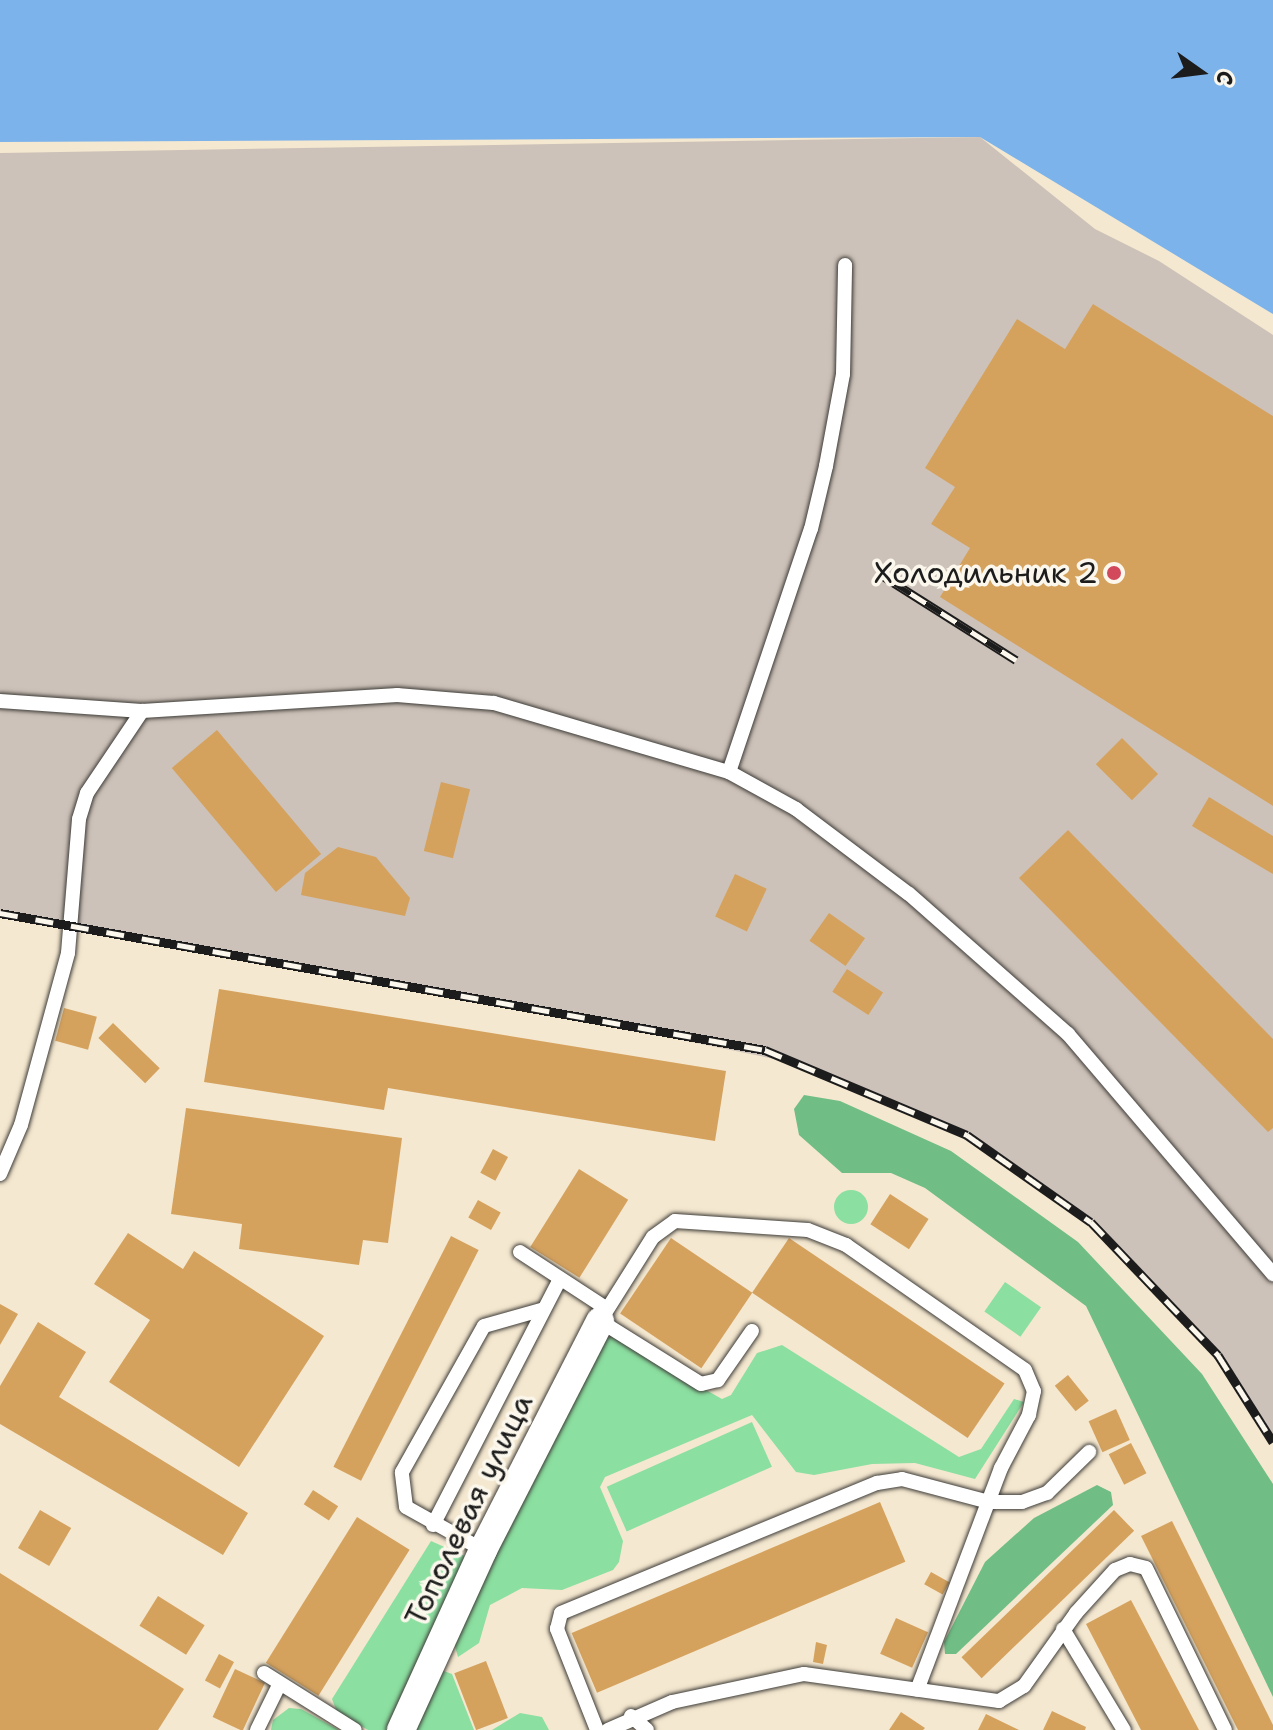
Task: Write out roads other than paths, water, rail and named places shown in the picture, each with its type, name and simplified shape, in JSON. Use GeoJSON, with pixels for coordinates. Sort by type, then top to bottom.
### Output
{"type":"FeatureCollection","features":[{"type":"Feature","properties":{"kind":"street","name":"Тополевая улица"},"geometry":{"type":"LineString","coordinates":[[401,1730],[483,1550],[604,1315]]}},
{"type":"Feature","properties":{"kind":"lane"},"geometry":{"type":"LineString","coordinates":[[729,772],[807,544],[823,479],[843,374],[845,265]]}},
{"type":"Feature","properties":{"kind":"lane"},"geometry":{"type":"LineString","coordinates":[[0,701],[142,711],[397,695],[494,703],[729,772],[796,809],[909,894],[1068,1034],[1273,1274]]}},
{"type":"Feature","properties":{"kind":"lane"},"geometry":{"type":"LineString","coordinates":[[0,1174],[21,1125],[68,953],[79,819],[87,793],[142,711]]}},
{"type":"Feature","properties":{"kind":"lane"},"geometry":{"type":"LineString","coordinates":[[604,1315],[653,1237],[675,1221],[808,1230],[846,1245],[1025,1370],[1034,1391],[1029,1415],[989,1502],[917,1690]]}},
{"type":"Feature","properties":{"kind":"lane"},"geometry":{"type":"LineString","coordinates":[[520,1252],[701,1384],[718,1380],[752,1331]]}},
{"type":"Feature","properties":{"kind":"lane"},"geometry":{"type":"LineString","coordinates":[[433,1525],[560,1279]]}},
{"type":"Feature","properties":{"kind":"lane"},"geometry":{"type":"LineString","coordinates":[[483,1550],[433,1525],[406,1507],[402,1472],[484,1326],[544,1309]]}},
{"type":"Feature","properties":{"kind":"lane"},"geometry":{"type":"LineString","coordinates":[[597,1730],[557,1629],[561,1613],[877,1483],[902,1479],[989,1502],[1022,1502],[1047,1493],[1089,1452]]}},
{"type":"Feature","properties":{"kind":"lane"},"geometry":{"type":"LineString","coordinates":[[608,1730],[631,1716],[724,1689],[804,1674],[999,1701],[1024,1686],[1063,1629],[1115,1570],[1130,1564],[1146,1568],[1225,1730]]}},
{"type":"Feature","properties":{"kind":"lane"},"geometry":{"type":"LineString","coordinates":[[1063,1629],[1124,1730]]}},
{"type":"Feature","properties":{"kind":"lane"},"geometry":{"type":"LineString","coordinates":[[264,1673],[355,1730]]}},
{"type":"Feature","properties":{"kind":"lane"},"geometry":{"type":"LineString","coordinates":[[257,1730],[280,1683]]}},
{"type":"Feature","properties":{"kind":"lane"},"geometry":{"type":"LineString","coordinates":[[631,1716],[647,1730]]}},
{"type":"Feature","properties":{"kind":"water"},"geometry":{"type":"Polygon","coordinates":[[[0,0],[1273,0],[1273,314],[980,137],[0,142],[0,0]]]}},
{"type":"Feature","properties":{"kind":"railway"},"geometry":{"type":"LineString","coordinates":[[880,574],[1016,660]]}},
{"type":"Feature","properties":{"kind":"railway"},"geometry":{"type":"LineString","coordinates":[[0,913],[765,1050],[967,1135],[1091,1222],[1218,1355],[1273,1442]]}},
{"type":"Feature","properties":{"kind":"place","name":"Холодильник 2"},"geometry":{"type":"Point","coordinates":[1114,573]}}]}
